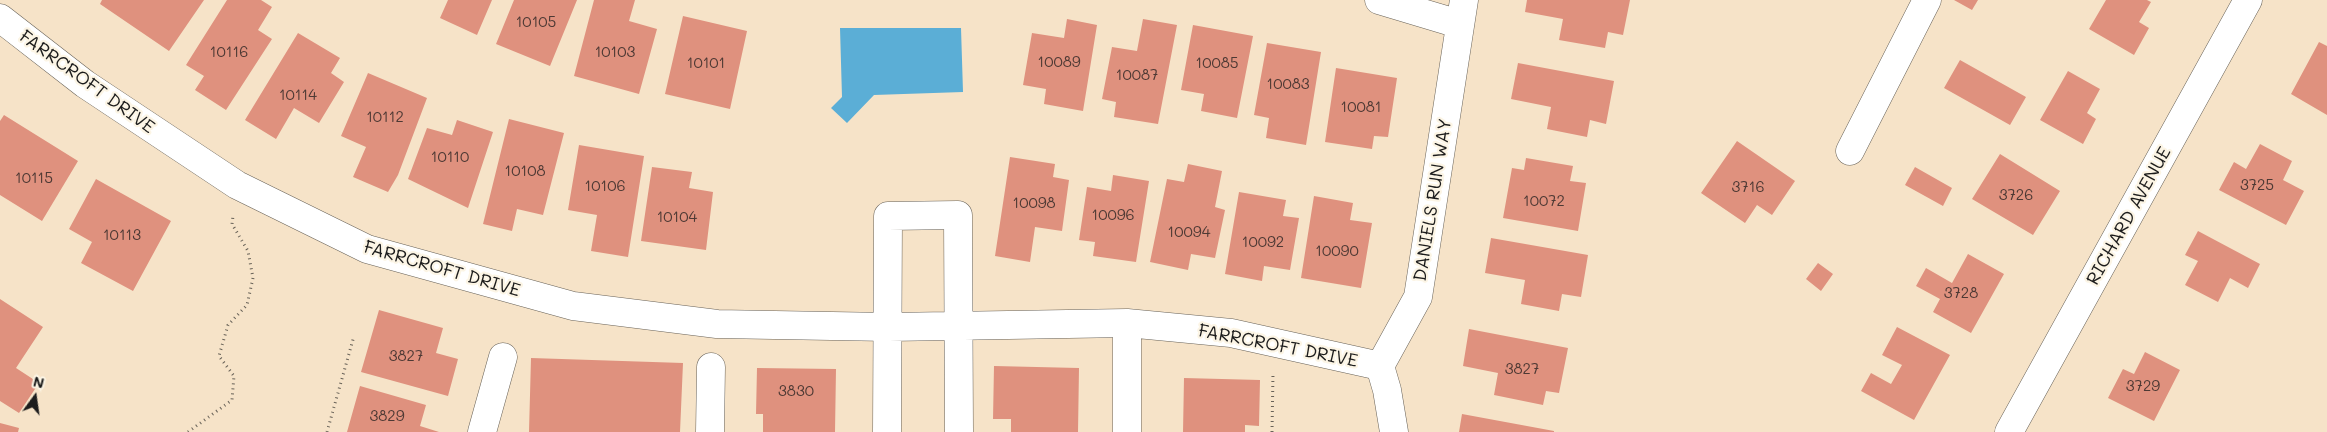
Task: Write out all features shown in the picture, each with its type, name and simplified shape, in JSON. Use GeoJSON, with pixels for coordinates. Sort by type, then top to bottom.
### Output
{"type":"FeatureCollection","features":[{"type":"Feature","properties":{"kind":"street","name":"DANIELS RUN WAY"},"geometry":{"type":"LineString","coordinates":[[1379,0],[1462,12],[1418,298],[1380,366]]}},
{"type":"Feature","properties":{"kind":"street"},"geometry":{"type":"LineString","coordinates":[[1850,151],[1927,0]]}},
{"type":"Feature","properties":{"kind":"street","name":"RICHARD AVENUE"},"geometry":{"type":"LineString","coordinates":[[2009,432],[2248,0]]}},
{"type":"Feature","properties":{"kind":"street","name":"FARRCROFT DRIVE"},"geometry":{"type":"LineString","coordinates":[[0,18],[85,84],[237,185],[367,249],[573,306],[717,324],[889,327],[1127,323],[1231,333],[1380,366],[1387,390],[1394,432]]}},
{"type":"Feature","properties":{"kind":"street"},"geometry":{"type":"LineString","coordinates":[[888,432],[888,216],[958,215],[959,432]]}},
{"type":"Feature","properties":{"kind":"street"},"geometry":{"type":"LineString","coordinates":[[1127,323],[1127,432]]}},
{"type":"Feature","properties":{"kind":"street"},"geometry":{"type":"LineString","coordinates":[[482,432],[503,357]]}},
{"type":"Feature","properties":{"kind":"street"},"geometry":{"type":"LineString","coordinates":[[710,432],[711,366]]}},
{"type":"Feature","properties":{"kind":"path"},"geometry":{"type":"LineString","coordinates":[[188,432],[232,400],[234,376],[220,356],[228,325],[247,305],[253,278],[248,251],[232,224],[237,185]]}},
{"type":"Feature","properties":{"kind":"path"},"geometry":{"type":"LineString","coordinates":[[327,432],[354,336]]}},
{"type":"Feature","properties":{"kind":"path"},"geometry":{"type":"LineString","coordinates":[[1272,432],[1273,343]]}},
{"type":"Feature","properties":{"kind":"water"},"geometry":{"type":"Polygon","coordinates":[[[840,28],[961,28],[963,92],[874,95],[847,123],[831,108],[842,97],[840,28]]]}},
{"type":"Feature","properties":{"kind":"building"},"geometry":{"type":"Polygon","coordinates":[[[102,0],[204,0],[169,51],[100,4],[102,0]]]}},
{"type":"Feature","properties":{"kind":"building"},"geometry":{"type":"Polygon","coordinates":[[[227,0],[261,0],[272,7],[258,30],[272,39],[226,110],[195,90],[204,76],[186,65],[227,0]]]}},
{"type":"Feature","properties":{"kind":"building"},"geometry":{"type":"Polygon","coordinates":[[[448,0],[492,0],[477,35],[440,18],[448,0]]]}},
{"type":"Feature","properties":{"kind":"building"},"geometry":{"type":"Polygon","coordinates":[[[514,0],[577,0],[550,66],[496,44],[514,0]]]}},
{"type":"Feature","properties":{"kind":"building"},"geometry":{"type":"Polygon","coordinates":[[[594,0],[635,0],[629,21],[657,29],[639,94],[574,76],[594,0]]]}},
{"type":"Feature","properties":{"kind":"building"},"geometry":{"type":"Polygon","coordinates":[[[1527,0],[1630,0],[1623,35],[1608,32],[1605,48],[1559,40],[1563,19],[1525,12],[1527,0]]]}},
{"type":"Feature","properties":{"kind":"building"},"geometry":{"type":"Polygon","coordinates":[[[1954,0],[1978,0],[1972,10],[1954,0]]]}},
{"type":"Feature","properties":{"kind":"building"},"geometry":{"type":"Polygon","coordinates":[[[2106,0],[2147,0],[2151,2],[2139,22],[2149,28],[2134,55],[2089,29],[2106,0]]]}},
{"type":"Feature","properties":{"kind":"building"},"geometry":{"type":"Polygon","coordinates":[[[683,16],[747,31],[730,109],[665,94],[683,16]]]}},
{"type":"Feature","properties":{"kind":"building"},"geometry":{"type":"Polygon","coordinates":[[[1067,19],[1097,25],[1083,111],[1044,104],[1046,89],[1023,85],[1032,33],[1064,38],[1067,19]]]}},
{"type":"Feature","properties":{"kind":"building"},"geometry":{"type":"Polygon","coordinates":[[[1143,19],[1177,25],[1158,124],[1114,117],[1116,102],[1102,99],[1112,47],[1137,51],[1143,19]]]}},
{"type":"Feature","properties":{"kind":"building"},"geometry":{"type":"Polygon","coordinates":[[[1193,25],[1253,36],[1237,118],[1201,111],[1204,94],[1181,90],[1193,25]]]}},
{"type":"Feature","properties":{"kind":"building"},"geometry":{"type":"Polygon","coordinates":[[[298,33],[340,58],[331,73],[344,82],[319,123],[294,108],[276,139],[245,120],[298,33]]]}},
{"type":"Feature","properties":{"kind":"building"},"geometry":{"type":"Polygon","coordinates":[[[2319,42],[2327,46],[2327,115],[2291,94],[2319,42]]]}},
{"type":"Feature","properties":{"kind":"building"},"geometry":{"type":"Polygon","coordinates":[[[1267,43],[1321,52],[1306,145],[1266,138],[1269,118],[1254,115],[1267,43]]]}},
{"type":"Feature","properties":{"kind":"building"},"geometry":{"type":"Polygon","coordinates":[[[1960,60],[2026,97],[2010,125],[1944,88],[1960,60]]]}},
{"type":"Feature","properties":{"kind":"building"},"geometry":{"type":"Polygon","coordinates":[[[1518,63],[1614,81],[1606,124],[1590,120],[1587,137],[1547,129],[1551,107],[1511,99],[1518,63]]]}},
{"type":"Feature","properties":{"kind":"building"},"geometry":{"type":"Polygon","coordinates":[[[1336,68],[1397,78],[1388,137],[1374,136],[1372,149],[1325,142],[1336,68]]]}},
{"type":"Feature","properties":{"kind":"building"},"geometry":{"type":"Polygon","coordinates":[[[2068,71],[2100,89],[2087,113],[2096,119],[2083,144],[2040,120],[2068,71]]]}},
{"type":"Feature","properties":{"kind":"building"},"geometry":{"type":"Polygon","coordinates":[[[368,73],[427,98],[398,175],[388,192],[353,177],[366,147],[341,136],[368,73]]]}},
{"type":"Feature","properties":{"kind":"building"},"geometry":{"type":"Polygon","coordinates":[[[4,115],[78,161],[42,221],[0,195],[0,121],[4,115]]]}},
{"type":"Feature","properties":{"kind":"building"},"geometry":{"type":"Polygon","coordinates":[[[509,119],[564,133],[543,215],[517,209],[512,231],[483,224],[509,119]]]}},
{"type":"Feature","properties":{"kind":"building"},"geometry":{"type":"Polygon","coordinates":[[[457,120],[493,132],[468,208],[408,179],[427,128],[452,135],[457,120]]]}},
{"type":"Feature","properties":{"kind":"building"},"geometry":{"type":"Polygon","coordinates":[[[1737,141],[1795,181],[1772,215],[1757,205],[1745,223],[1701,193],[1737,141]]]}},
{"type":"Feature","properties":{"kind":"building"},"geometry":{"type":"Polygon","coordinates":[[[2260,144],[2292,161],[2283,180],[2304,191],[2286,225],[2219,190],[2234,162],[2246,169],[2260,144]]]}},
{"type":"Feature","properties":{"kind":"building"},"geometry":{"type":"Polygon","coordinates":[[[579,145],[644,156],[628,257],[591,251],[597,215],[568,210],[579,145]]]}},
{"type":"Feature","properties":{"kind":"building"},"geometry":{"type":"Polygon","coordinates":[[[2000,154],[2060,191],[2033,235],[1972,199],[2000,154]]]}},
{"type":"Feature","properties":{"kind":"building"},"geometry":{"type":"Polygon","coordinates":[[[1010,157],[1055,164],[1053,177],[1069,180],[1062,231],[1035,227],[1030,262],[995,256],[1010,157]]]}},
{"type":"Feature","properties":{"kind":"building"},"geometry":{"type":"Polygon","coordinates":[[[1526,158],[1573,166],[1570,181],[1586,183],[1578,231],[1503,218],[1512,168],[1524,170],[1526,158]]]}},
{"type":"Feature","properties":{"kind":"building"},"geometry":{"type":"Polygon","coordinates":[[[1188,164],[1222,171],[1215,207],[1225,210],[1215,258],[1191,254],[1188,270],[1150,262],[1167,179],[1184,182],[1188,164]]]}},
{"type":"Feature","properties":{"kind":"building"},"geometry":{"type":"Polygon","coordinates":[[[652,167],[692,172],[689,188],[713,192],[706,250],[641,241],[652,167]]]}},
{"type":"Feature","properties":{"kind":"building"},"geometry":{"type":"Polygon","coordinates":[[[1915,167],[1952,188],[1943,206],[1905,185],[1915,167]]]}},
{"type":"Feature","properties":{"kind":"building"},"geometry":{"type":"Polygon","coordinates":[[[1113,175],[1149,181],[1136,262],[1093,256],[1095,242],[1079,240],[1087,187],[1111,191],[1113,175]]]}},
{"type":"Feature","properties":{"kind":"building"},"geometry":{"type":"Polygon","coordinates":[[[96,179],[171,221],[133,291],[81,263],[92,242],[69,229],[96,179]]]}},
{"type":"Feature","properties":{"kind":"building"},"geometry":{"type":"Polygon","coordinates":[[[1239,192],[1286,200],[1283,216],[1299,218],[1290,270],[1264,266],[1262,281],[1225,274],[1239,192]]]}},
{"type":"Feature","properties":{"kind":"building"},"geometry":{"type":"Polygon","coordinates":[[[1314,196],[1353,203],[1350,220],[1372,223],[1361,288],[1301,278],[1314,196]]]}},
{"type":"Feature","properties":{"kind":"building"},"geometry":{"type":"Polygon","coordinates":[[[2198,231],[2260,264],[2248,288],[2230,278],[2218,302],[2185,285],[2198,261],[2185,255],[2198,231]]]}},
{"type":"Feature","properties":{"kind":"building"},"geometry":{"type":"Polygon","coordinates":[[[1491,238],[1588,255],[1581,297],[1562,294],[1559,311],[1521,304],[1525,280],[1485,273],[1491,238]]]}},
{"type":"Feature","properties":{"kind":"building"},"geometry":{"type":"Polygon","coordinates":[[[1968,254],[2004,274],[1971,333],[1933,312],[1940,299],[1916,286],[1926,268],[1952,283],[1968,254]]]}},
{"type":"Feature","properties":{"kind":"building"},"geometry":{"type":"Polygon","coordinates":[[[1818,263],[1833,274],[1821,291],[1806,279],[1818,263]]]}},
{"type":"Feature","properties":{"kind":"building"},"geometry":{"type":"Polygon","coordinates":[[[0,299],[43,327],[16,368],[39,383],[19,413],[0,401],[0,299]]]}},
{"type":"Feature","properties":{"kind":"building"},"geometry":{"type":"Polygon","coordinates":[[[379,310],[443,328],[436,353],[458,359],[448,396],[361,372],[379,310]]]}},
{"type":"Feature","properties":{"kind":"building"},"geometry":{"type":"Polygon","coordinates":[[[1897,327],[1950,355],[1914,420],[1861,391],[1871,373],[1891,384],[1902,365],[1882,355],[1897,327]]]}},
{"type":"Feature","properties":{"kind":"building"},"geometry":{"type":"Polygon","coordinates":[[[1469,329],[1568,348],[1559,393],[1546,391],[1543,405],[1494,395],[1498,373],[1463,366],[1469,329]]]}},
{"type":"Feature","properties":{"kind":"building"},"geometry":{"type":"Polygon","coordinates":[[[2145,352],[2180,370],[2154,421],[2108,398],[2123,369],[2134,374],[2145,352]]]}},
{"type":"Feature","properties":{"kind":"building"},"geometry":{"type":"Polygon","coordinates":[[[531,358],[683,363],[680,432],[529,432],[531,358]]]}},
{"type":"Feature","properties":{"kind":"building"},"geometry":{"type":"Polygon","coordinates":[[[994,366],[1079,368],[1078,432],[1011,432],[1011,419],[993,419],[994,366]]]}},
{"type":"Feature","properties":{"kind":"building"},"geometry":{"type":"Polygon","coordinates":[[[757,368],[836,369],[835,432],[763,432],[763,414],[756,414],[757,368]]]}},
{"type":"Feature","properties":{"kind":"building"},"geometry":{"type":"Polygon","coordinates":[[[1184,378],[1260,380],[1259,426],[1245,425],[1245,432],[1183,432],[1184,378]]]}},
{"type":"Feature","properties":{"kind":"building"},"geometry":{"type":"Polygon","coordinates":[[[360,386],[426,405],[420,426],[439,432],[347,432],[360,386]]]}},
{"type":"Feature","properties":{"kind":"building"},"geometry":{"type":"Polygon","coordinates":[[[1462,414],[1554,431],[1554,432],[1459,432],[1462,414]]]}},
{"type":"Feature","properties":{"kind":"building"},"geometry":{"type":"Polygon","coordinates":[[[0,423],[19,428],[18,432],[0,432],[0,423]]]}}]}
